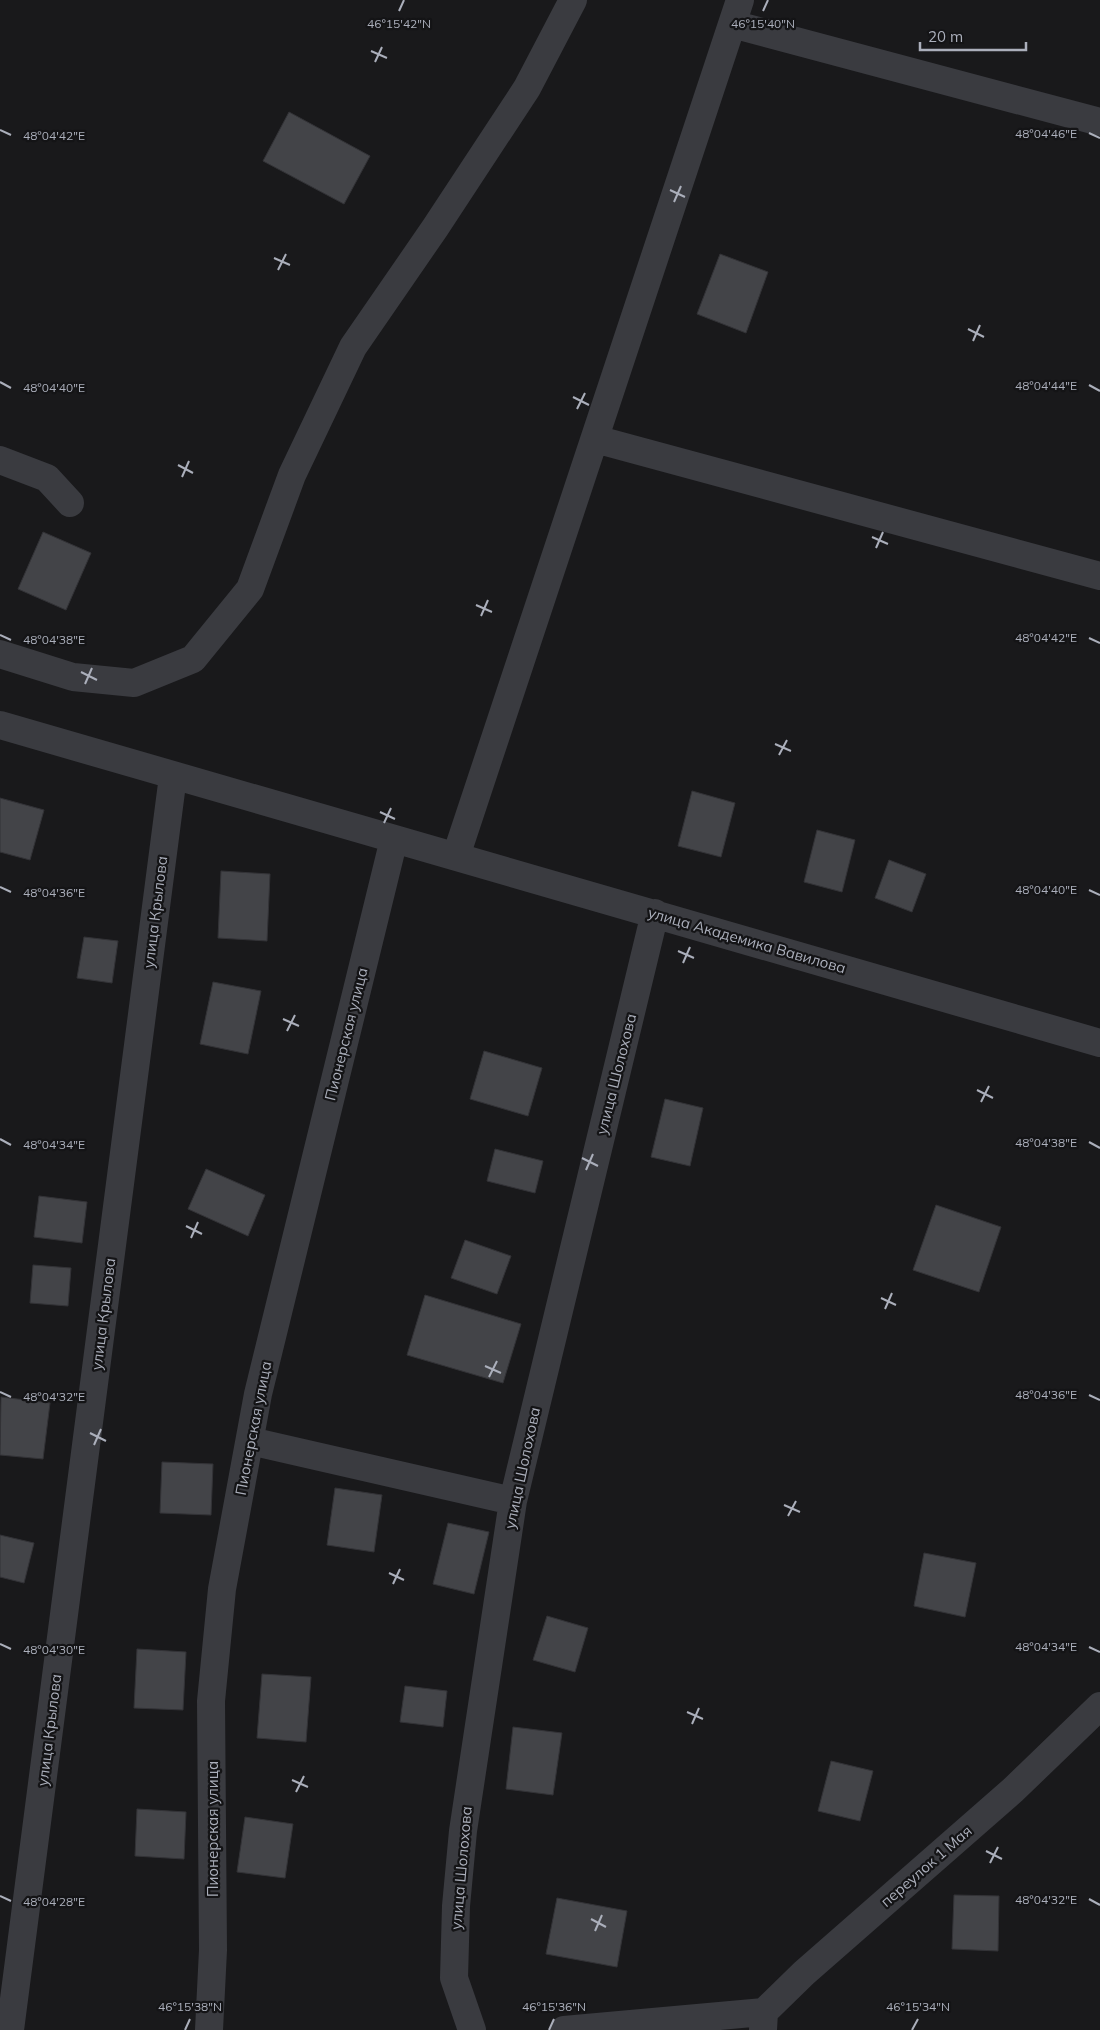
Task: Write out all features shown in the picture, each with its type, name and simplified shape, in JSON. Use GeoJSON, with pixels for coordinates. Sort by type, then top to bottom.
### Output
{"type":"FeatureCollection","features":[{"type":"Feature","properties":{"kind":"street"},"geometry":{"type":"LineString","coordinates":[[0,654],[72,677],[134,683],[193,659],[250,589],[292,475],[353,347],[436,228],[527,88],[573,0]]}},
{"type":"Feature","properties":{"kind":"street"},"geometry":{"type":"LineString","coordinates":[[456,856],[736,12],[1100,122]]}},
{"type":"Feature","properties":{"kind":"street"},"geometry":{"type":"LineString","coordinates":[[595,438],[1100,576]]}},
{"type":"Feature","properties":{"kind":"street"},"geometry":{"type":"LineString","coordinates":[[0,460],[47,478],[70,503]]}},
{"type":"Feature","properties":{"kind":"street","name":"улица Академика Вавилова"},"geometry":{"type":"LineString","coordinates":[[0,725],[1100,1043]]}},
{"type":"Feature","properties":{"kind":"street","name":"улица Крылова"},"geometry":{"type":"LineString","coordinates":[[10,2030],[173,776]]}},
{"type":"Feature","properties":{"kind":"street","name":"Пионерская улица"},"geometry":{"type":"LineString","coordinates":[[209,2030],[213,1941],[211,1701],[222,1589],[258,1394],[394,839]]}},
{"type":"Feature","properties":{"kind":"street","name":"улица Шолохова"},"geometry":{"type":"LineString","coordinates":[[472,2030],[454,1978],[456,1906],[463,1831],[513,1501],[655,913]]}},
{"type":"Feature","properties":{"kind":"street"},"geometry":{"type":"LineString","coordinates":[[250,1441],[513,1501]]}},
{"type":"Feature","properties":{"kind":"street","name":"переулок 1 Мая"},"geometry":{"type":"LineString","coordinates":[[764,2021],[812,1967],[1013,1790],[1100,1706]]}},
{"type":"Feature","properties":{"kind":"street"},"geometry":{"type":"LineString","coordinates":[[564,2030],[764,2021]]}},
{"type":"Feature","properties":{"kind":"building"},"geometry":{"type":"Polygon","coordinates":[[[289,112],[370,156],[344,204],[263,161],[289,112]]]}},
{"type":"Feature","properties":{"kind":"building"},"geometry":{"type":"Polygon","coordinates":[[[720,254],[768,272],[746,333],[697,314],[720,254]]]}},
{"type":"Feature","properties":{"kind":"building"},"geometry":{"type":"Polygon","coordinates":[[[43,532],[91,553],[66,610],[18,589],[43,532]]]}},
{"type":"Feature","properties":{"kind":"building"},"geometry":{"type":"Polygon","coordinates":[[[692,791],[735,803],[721,857],[678,846],[692,791]]]}},
{"type":"Feature","properties":{"kind":"building"},"geometry":{"type":"Polygon","coordinates":[[[0,798],[44,810],[30,860],[0,852],[0,798]]]}},
{"type":"Feature","properties":{"kind":"building"},"geometry":{"type":"Polygon","coordinates":[[[817,830],[855,840],[842,892],[804,882],[817,830]]]}},
{"type":"Feature","properties":{"kind":"building"},"geometry":{"type":"Polygon","coordinates":[[[889,860],[926,874],[912,912],[875,898],[889,860]]]}},
{"type":"Feature","properties":{"kind":"building"},"geometry":{"type":"Polygon","coordinates":[[[221,871],[270,874],[267,941],[218,938],[221,871]]]}},
{"type":"Feature","properties":{"kind":"building"},"geometry":{"type":"Polygon","coordinates":[[[84,937],[118,941],[112,983],[77,978],[84,937]]]}},
{"type":"Feature","properties":{"kind":"building"},"geometry":{"type":"Polygon","coordinates":[[[213,982],[261,991],[248,1054],[200,1044],[213,982]]]}},
{"type":"Feature","properties":{"kind":"building"},"geometry":{"type":"Polygon","coordinates":[[[484,1051],[542,1068],[528,1116],[470,1099],[484,1051]]]}},
{"type":"Feature","properties":{"kind":"building"},"geometry":{"type":"Polygon","coordinates":[[[665,1099],[703,1108],[690,1166],[651,1157],[665,1099]]]}},
{"type":"Feature","properties":{"kind":"building"},"geometry":{"type":"Polygon","coordinates":[[[495,1149],[543,1161],[535,1193],[487,1181],[495,1149]]]}},
{"type":"Feature","properties":{"kind":"building"},"geometry":{"type":"Polygon","coordinates":[[[206,1169],[265,1195],[248,1236],[188,1209],[206,1169]]]}},
{"type":"Feature","properties":{"kind":"building"},"geometry":{"type":"Polygon","coordinates":[[[39,1196],[87,1202],[82,1243],[34,1237],[39,1196]]]}},
{"type":"Feature","properties":{"kind":"building"},"geometry":{"type":"Polygon","coordinates":[[[936,1205],[1001,1227],[979,1292],[913,1270],[936,1205]]]}},
{"type":"Feature","properties":{"kind":"building"},"geometry":{"type":"Polygon","coordinates":[[[465,1240],[511,1256],[497,1294],[451,1278],[465,1240]]]}},
{"type":"Feature","properties":{"kind":"building"},"geometry":{"type":"Polygon","coordinates":[[[33,1265],[71,1268],[68,1306],[30,1303],[33,1265]]]}},
{"type":"Feature","properties":{"kind":"building"},"geometry":{"type":"Polygon","coordinates":[[[425,1295],[521,1324],[503,1383],[407,1355],[425,1295]]]}},
{"type":"Feature","properties":{"kind":"building"},"geometry":{"type":"Polygon","coordinates":[[[1,1397],[50,1403],[43,1459],[0,1455],[1,1397]]]}},
{"type":"Feature","properties":{"kind":"building"},"geometry":{"type":"Polygon","coordinates":[[[162,1462],[213,1464],[211,1515],[160,1513],[162,1462]]]}},
{"type":"Feature","properties":{"kind":"building"},"geometry":{"type":"Polygon","coordinates":[[[335,1488],[382,1495],[374,1552],[327,1545],[335,1488]]]}},
{"type":"Feature","properties":{"kind":"building"},"geometry":{"type":"Polygon","coordinates":[[[448,1523],[489,1532],[474,1594],[433,1584],[448,1523]]]}},
{"type":"Feature","properties":{"kind":"building"},"geometry":{"type":"Polygon","coordinates":[[[0,1535],[34,1543],[24,1583],[0,1577],[0,1535]]]}},
{"type":"Feature","properties":{"kind":"building"},"geometry":{"type":"Polygon","coordinates":[[[924,1553],[976,1563],[965,1617],[914,1606],[924,1553]]]}},
{"type":"Feature","properties":{"kind":"building"},"geometry":{"type":"Polygon","coordinates":[[[547,1616],[588,1628],[575,1672],[533,1660],[547,1616]]]}},
{"type":"Feature","properties":{"kind":"building"},"geometry":{"type":"Polygon","coordinates":[[[137,1649],[186,1652],[183,1710],[134,1708],[137,1649]]]}},
{"type":"Feature","properties":{"kind":"building"},"geometry":{"type":"Polygon","coordinates":[[[262,1674],[311,1677],[306,1742],[257,1738],[262,1674]]]}},
{"type":"Feature","properties":{"kind":"building"},"geometry":{"type":"Polygon","coordinates":[[[405,1686],[447,1691],[443,1727],[400,1722],[405,1686]]]}},
{"type":"Feature","properties":{"kind":"building"},"geometry":{"type":"Polygon","coordinates":[[[513,1727],[562,1733],[553,1795],[506,1789],[513,1727]]]}},
{"type":"Feature","properties":{"kind":"building"},"geometry":{"type":"Polygon","coordinates":[[[831,1761],[873,1771],[860,1821],[818,1811],[831,1761]]]}},
{"type":"Feature","properties":{"kind":"building"},"geometry":{"type":"Polygon","coordinates":[[[137,1809],[186,1812],[184,1859],[135,1856],[137,1809]]]}},
{"type":"Feature","properties":{"kind":"building"},"geometry":{"type":"Polygon","coordinates":[[[245,1817],[293,1824],[285,1878],[237,1872],[245,1817]]]}},
{"type":"Feature","properties":{"kind":"building"},"geometry":{"type":"Polygon","coordinates":[[[954,1895],[999,1896],[998,1951],[952,1949],[954,1895]]]}},
{"type":"Feature","properties":{"kind":"building"},"geometry":{"type":"Polygon","coordinates":[[[557,1898],[627,1911],[617,1967],[546,1954],[557,1898]]]}}]}
